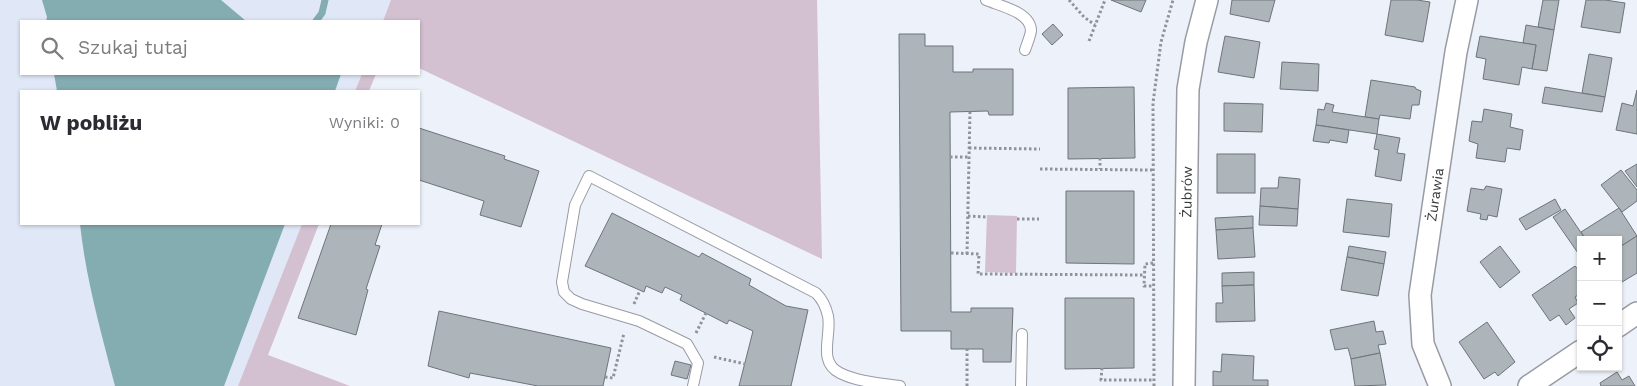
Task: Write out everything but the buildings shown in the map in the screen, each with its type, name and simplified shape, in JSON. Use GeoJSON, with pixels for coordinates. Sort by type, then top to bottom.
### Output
{"type":"FeatureCollection","features":[{"type":"Feature","properties":{"kind":"street","name":"Żubrów"},"geometry":{"type":"LineString","coordinates":[[1184,386],[1188,88],[1196,42],[1207,0]]}},
{"type":"Feature","properties":{"kind":"street","name":"Żurawia"},"geometry":{"type":"LineString","coordinates":[[1440,386],[1423,344],[1420,294],[1456,52],[1467,0]]}},
{"type":"Feature","properties":{"kind":"street"},"geometry":{"type":"LineString","coordinates":[[1622,323],[1637,313]]}},
{"type":"Feature","properties":{"kind":"street"},"geometry":{"type":"LineString","coordinates":[[1529,386],[1577,354]]}},
{"type":"Feature","properties":{"kind":"lane"},"geometry":{"type":"LineString","coordinates":[[986,0],[1024,16],[1030,24],[1031,33],[1025,50]]}},
{"type":"Feature","properties":{"kind":"lane"},"geometry":{"type":"LineString","coordinates":[[693,386],[698,363],[687,344],[639,322],[582,304],[571,299],[564,292],[562,282],[575,206],[589,176],[816,293],[824,301],[829,318],[826,349],[829,364],[856,383],[900,386]]}},
{"type":"Feature","properties":{"kind":"lane"},"geometry":{"type":"LineString","coordinates":[[1021,386],[1022,334]]}},
{"type":"Feature","properties":{"kind":"path"},"geometry":{"type":"LineString","coordinates":[[1068,0],[1084,17],[1095,25]]}},
{"type":"Feature","properties":{"kind":"path"},"geometry":{"type":"LineString","coordinates":[[1089,41],[1105,0]]}},
{"type":"Feature","properties":{"kind":"path"},"geometry":{"type":"LineString","coordinates":[[1154,386],[1153,103],[1161,42],[1172,0]]}},
{"type":"Feature","properties":{"kind":"path"},"geometry":{"type":"LineString","coordinates":[[967,254],[970,112]]}},
{"type":"Feature","properties":{"kind":"path"},"geometry":{"type":"LineString","coordinates":[[969,148],[1040,149]]}},
{"type":"Feature","properties":{"kind":"path"},"geometry":{"type":"LineString","coordinates":[[950,157],[969,157]]}},
{"type":"Feature","properties":{"kind":"path"},"geometry":{"type":"LineString","coordinates":[[1100,158],[1100,169]]}},
{"type":"Feature","properties":{"kind":"path"},"geometry":{"type":"LineString","coordinates":[[1040,169],[1152,170]]}},
{"type":"Feature","properties":{"kind":"path"},"geometry":{"type":"LineString","coordinates":[[968,216],[987,217]]}},
{"type":"Feature","properties":{"kind":"path"},"geometry":{"type":"LineString","coordinates":[[1017,219],[1039,219]]}},
{"type":"Feature","properties":{"kind":"path"},"geometry":{"type":"LineString","coordinates":[[950,253],[978,254],[978,274],[1145,275]]}},
{"type":"Feature","properties":{"kind":"path"},"geometry":{"type":"LineString","coordinates":[[1153,264],[1145,264],[1144,286],[1153,286]]}},
{"type":"Feature","properties":{"kind":"path"},"geometry":{"type":"LineString","coordinates":[[605,377],[613,378],[628,318],[640,290]]}},
{"type":"Feature","properties":{"kind":"path"},"geometry":{"type":"LineString","coordinates":[[694,338],[706,313]]}},
{"type":"Feature","properties":{"kind":"path"},"geometry":{"type":"LineString","coordinates":[[967,349],[967,386]]}},
{"type":"Feature","properties":{"kind":"path"},"geometry":{"type":"LineString","coordinates":[[706,356],[745,364]]}},
{"type":"Feature","properties":{"kind":"path"},"geometry":{"type":"LineString","coordinates":[[1102,368],[1101,380],[1154,380]]}},
{"type":"Feature","properties":{"kind":"shaded area"},"geometry":{"type":"Polygon","coordinates":[[[0,0],[391,0],[383,20],[20,20],[20,75],[362,75],[355,90],[20,90],[20,225],[302,225],[238,386],[0,386],[0,0]]]}},
{"type":"Feature","properties":{"kind":"shaded area"},"geometry":{"type":"Polygon","coordinates":[[[391,0],[817,0],[822,259],[420,68],[420,20],[383,20],[391,0]]]}},
{"type":"Feature","properties":{"kind":"shaded area"},"geometry":{"type":"Polygon","coordinates":[[[362,75],[376,75],[369,90],[355,90],[362,75]]]}},
{"type":"Feature","properties":{"kind":"shaded area"},"geometry":{"type":"Polygon","coordinates":[[[987,215],[1017,216],[1016,273],[985,272],[987,215]]]}},
{"type":"Feature","properties":{"kind":"shaded area"},"geometry":{"type":"Polygon","coordinates":[[[302,225],[319,225],[268,355],[350,386],[238,386],[302,225]]]}},
{"type":"Feature","properties":{"kind":"water"},"geometry":{"type":"Polygon","coordinates":[[[42,0],[221,0],[245,20],[46,20],[42,0]]]}},
{"type":"Feature","properties":{"kind":"water"},"geometry":{"type":"Polygon","coordinates":[[[54,75],[341,75],[335,90],[57,90],[54,75]]]}},
{"type":"Feature","properties":{"kind":"water"},"geometry":{"type":"Polygon","coordinates":[[[80,225],[285,225],[224,386],[115,386],[99,326],[80,225]]]}},
{"type":"Feature","properties":{"kind":"waterway"},"geometry":{"type":"LineString","coordinates":[[317,20],[322,13],[325,0]]}}]}
